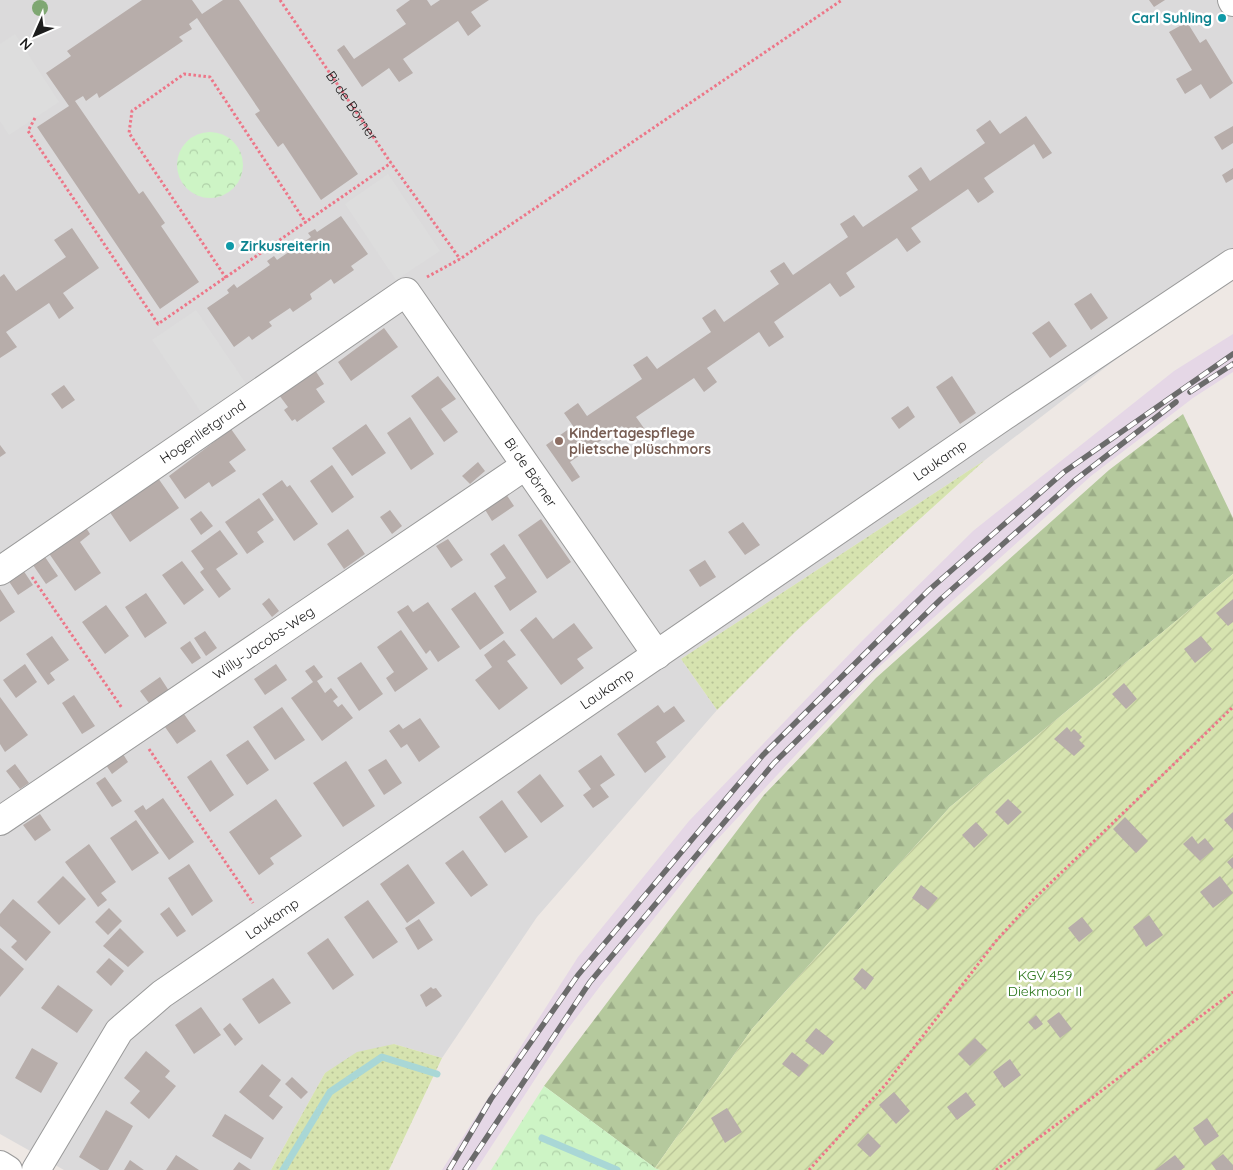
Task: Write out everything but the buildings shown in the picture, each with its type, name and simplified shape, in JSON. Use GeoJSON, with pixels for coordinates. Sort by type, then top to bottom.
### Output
{"type":"FeatureCollection","features":[{"type":"Feature","properties":{"kind":"street","name":"Laukamp"},"geometry":{"type":"LineString","coordinates":[[36,1170],[119,1032],[162,994],[1233,263]]}},
{"type":"Feature","properties":{"kind":"street","name":"Bi de Börner"},"geometry":{"type":"LineString","coordinates":[[414,286],[525,466],[657,655]]}},
{"type":"Feature","properties":{"kind":"street","name":"Hogenlietgrund"},"geometry":{"type":"LineString","coordinates":[[0,571],[414,286]]}},
{"type":"Feature","properties":{"kind":"street","name":"Willy-Jacobs-Weg"},"geometry":{"type":"LineString","coordinates":[[0,821],[525,466]]}},
{"type":"Feature","properties":{"kind":"street"},"geometry":{"type":"LineString","coordinates":[[0,1166],[8,1170]]}},
{"type":"Feature","properties":{"kind":"path","name":"Bi de Börner"},"geometry":{"type":"LineString","coordinates":[[280,0],[391,163],[460,260]]}},
{"type":"Feature","properties":{"kind":"path"},"geometry":{"type":"LineString","coordinates":[[414,286],[460,260],[842,0]]}},
{"type":"Feature","properties":{"kind":"path"},"geometry":{"type":"LineString","coordinates":[[226,278],[129,133],[132,111],[184,74],[210,77],[306,223]]}},
{"type":"Feature","properties":{"kind":"path"},"geometry":{"type":"LineString","coordinates":[[35,118],[28,131],[158,324],[391,163]]}},
{"type":"Feature","properties":{"kind":"path"},"geometry":{"type":"LineString","coordinates":[[809,1170],[886,1084],[996,942],[1034,899],[1233,707]]}},
{"type":"Feature","properties":{"kind":"path"},"geometry":{"type":"LineString","coordinates":[[996,1170],[1233,992]]}},
{"type":"Feature","properties":{"kind":"shaded area"},"geometry":{"type":"Polygon","coordinates":[[[0,0],[1233,0],[1233,278],[1150,333],[985,460],[681,659],[717,710],[537,917],[442,1058],[394,1044],[325,1073],[271,1170],[64,1170],[0,1134],[0,0]]]}},
{"type":"Feature","properties":{"kind":"shaded area"},"geometry":{"type":"Polygon","coordinates":[[[15,34],[59,102],[9,135],[0,121],[0,44],[15,34]]]}},
{"type":"Feature","properties":{"kind":"shaded area"},"geometry":{"type":"Polygon","coordinates":[[[388,174],[440,251],[396,280],[345,204],[388,174]]]}},
{"type":"Feature","properties":{"kind":"shaded area"},"geometry":{"type":"Polygon","coordinates":[[[196,310],[247,385],[203,415],[152,340],[196,310]]]}},
{"type":"Feature","properties":{"kind":"shaded area"},"geometry":{"type":"Polygon","coordinates":[[[1233,334],[1233,372],[1193,398],[1091,476],[871,674],[714,843],[567,1030],[476,1170],[442,1170],[578,957],[689,821],[863,640],[973,531],[1174,371],[1233,334]]]}},
{"type":"Feature","properties":{"kind":"green space"},"geometry":{"type":"Polygon","coordinates":[[[204,132],[216,132],[228,137],[238,147],[243,159],[241,178],[228,193],[216,198],[204,198],[192,193],[182,183],[177,171],[177,159],[182,147],[192,137],[204,132]]]}},
{"type":"Feature","properties":{"kind":"green space"},"geometry":{"type":"Polygon","coordinates":[[[1183,414],[1233,518],[1233,574],[950,807],[752,1029],[655,1168],[544,1086],[764,795],[876,678],[1109,470],[1183,414]]]}},
{"type":"Feature","properties":{"kind":"green space"},"geometry":{"type":"Polygon","coordinates":[[[985,460],[795,632],[717,710],[681,659],[985,460]]]}},
{"type":"Feature","properties":{"kind":"green space","name":"KGV 459 Diekmoor II"},"geometry":{"type":"Polygon","coordinates":[[[1233,574],[1233,1170],[660,1170],[655,1168],[752,1029],[950,807],[1233,574]]]}},
{"type":"Feature","properties":{"kind":"green space"},"geometry":{"type":"Polygon","coordinates":[[[394,1044],[442,1058],[389,1170],[271,1170],[325,1073],[357,1052],[394,1044]]]}},
{"type":"Feature","properties":{"kind":"green space"},"geometry":{"type":"Polygon","coordinates":[[[544,1086],[655,1168],[660,1170],[491,1170],[544,1086]]]}},
{"type":"Feature","properties":{"kind":"waterway"},"geometry":{"type":"LineString","coordinates":[[283,1170],[330,1092],[382,1057],[437,1074]]}},
{"type":"Feature","properties":{"kind":"waterway"},"geometry":{"type":"LineString","coordinates":[[542,1138],[617,1170]]}},
{"type":"Feature","properties":{"kind":"railway"},"geometry":{"type":"LineString","coordinates":[[449,1170],[491,1099],[578,975],[763,755],[929,590],[1064,472],[1233,354]]}},
{"type":"Feature","properties":{"kind":"railway"},"geometry":{"type":"LineString","coordinates":[[1190,392],[1233,364]]}},
{"type":"Feature","properties":{"kind":"railway"},"geometry":{"type":"LineString","coordinates":[[465,1170],[590,982],[774,763],[941,599],[1074,481],[1176,402]]}},
{"type":"Feature","properties":{"kind":"place","name":"Carl Suhling"},"geometry":{"type":"Point","coordinates":[1222,18]}},
{"type":"Feature","properties":{"kind":"place","name":"Zirkusreiterin"},"geometry":{"type":"Point","coordinates":[230,246]}},
{"type":"Feature","properties":{"kind":"place","name":"Kindertagespflege plietsche plüschmors"},"geometry":{"type":"Point","coordinates":[559,441]}}]}
